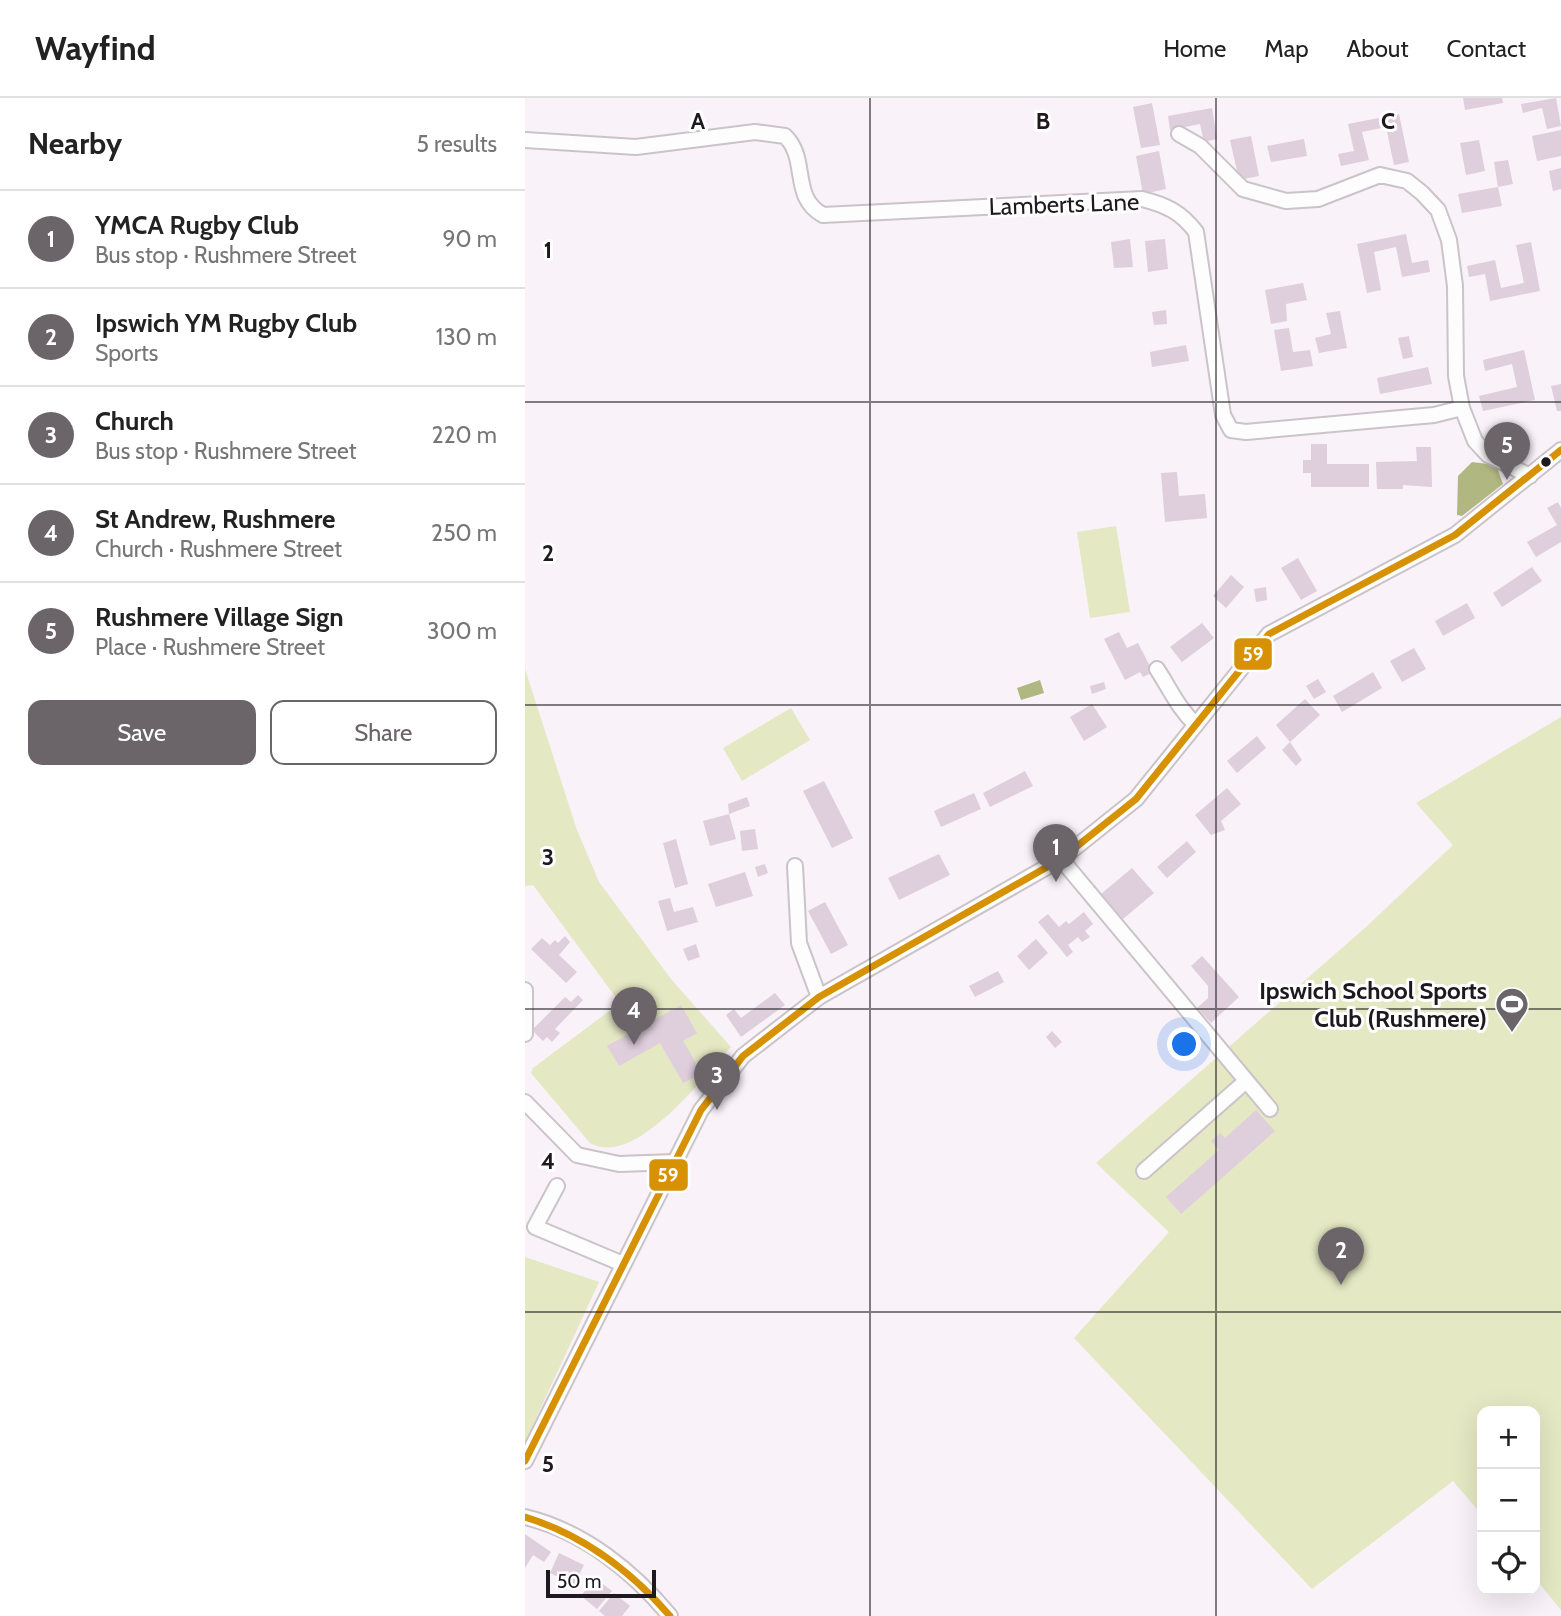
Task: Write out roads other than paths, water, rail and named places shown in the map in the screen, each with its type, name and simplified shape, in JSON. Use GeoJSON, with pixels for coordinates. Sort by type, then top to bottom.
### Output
{"type":"FeatureCollection","features":[{"type":"Feature","properties":{"kind":"street","name":"Lamberts Lane"},"geometry":{"type":"LineString","coordinates":[[525,140],[636,148],[755,132],[785,136],[797,152],[805,199],[823,215],[1142,198],[1165,205],[1183,216],[1196,232],[1223,415],[1231,430],[1245,432],[1434,415],[1462,408]]}},
{"type":"Feature","properties":{"kind":"street"},"geometry":{"type":"LineString","coordinates":[[1179,134],[1200,146],[1243,189],[1286,201],[1318,199],[1380,175],[1407,181],[1438,210],[1453,258],[1456,376],[1462,408],[1475,441],[1488,456],[1530,476]]}},
{"type":"Feature","properties":{"kind":"street"},"geometry":{"type":"LineString","coordinates":[[525,1461],[701,1110],[743,1056],[819,997],[1061,859],[1136,799],[1269,634],[1455,535],[1561,450]]}},
{"type":"Feature","properties":{"kind":"street"},"geometry":{"type":"LineString","coordinates":[[1157,669],[1172,692],[1177,706],[1196,725]]}},
{"type":"Feature","properties":{"kind":"street"},"geometry":{"type":"LineString","coordinates":[[1061,859],[1270,1109]]}},
{"type":"Feature","properties":{"kind":"street"},"geometry":{"type":"LineString","coordinates":[[795,866],[799,943],[819,997]]}},
{"type":"Feature","properties":{"kind":"street"},"geometry":{"type":"LineString","coordinates":[[525,990],[525,1034]]}},
{"type":"Feature","properties":{"kind":"street"},"geometry":{"type":"LineString","coordinates":[[1144,1171],[1246,1081]]}},
{"type":"Feature","properties":{"kind":"street"},"geometry":{"type":"LineString","coordinates":[[525,1102],[577,1155],[619,1164],[675,1163]]}},
{"type":"Feature","properties":{"kind":"street"},"geometry":{"type":"LineString","coordinates":[[557,1186],[535,1227],[623,1264]]}},
{"type":"Feature","properties":{"kind":"street"},"geometry":{"type":"LineString","coordinates":[[525,1517],[568,1534],[604,1554],[640,1582],[670,1616]]}},
{"type":"Feature","properties":{"kind":"place","name":"Rushmere Village Sign"},"geometry":{"type":"Point","coordinates":[1507,480]}},
{"type":"Feature","properties":{"kind":"place","name":"YMCA Rugby Club"},"geometry":{"type":"Point","coordinates":[1056,882]}},
{"type":"Feature","properties":{"kind":"place","name":"Ipswich School Sports Club (Rushmere)"},"geometry":{"type":"Point","coordinates":[1512,1034]}},
{"type":"Feature","properties":{"kind":"place","name":"St Andrew, Rushmere"},"geometry":{"type":"Point","coordinates":[634,1045]}},
{"type":"Feature","properties":{"kind":"place","name":"Church"},"geometry":{"type":"Point","coordinates":[717,1110]}},
{"type":"Feature","properties":{"kind":"place","name":"Ipswich YM Rugby Club"},"geometry":{"type":"Point","coordinates":[1341,1285]}}]}
